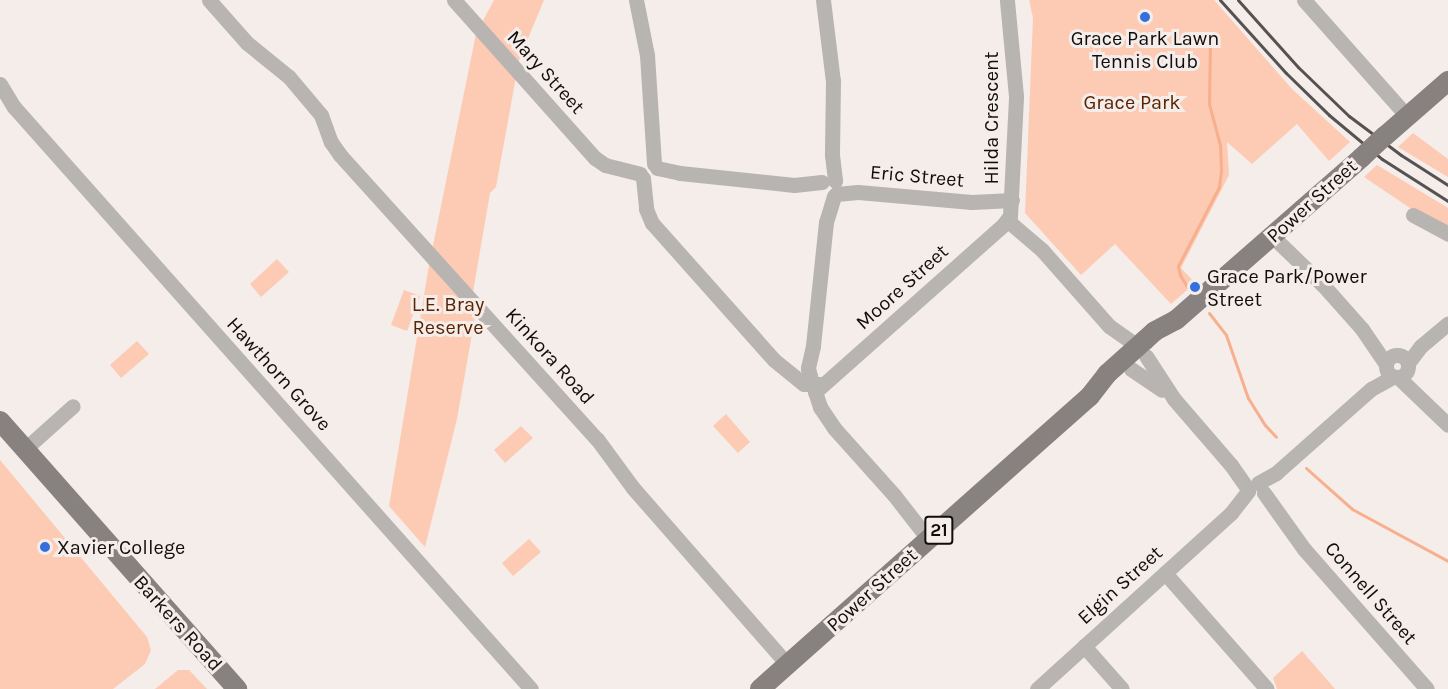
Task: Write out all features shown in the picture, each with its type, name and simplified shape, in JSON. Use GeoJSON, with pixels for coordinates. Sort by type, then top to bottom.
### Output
{"type":"FeatureCollection","features":[{"type":"Feature","properties":{"kind":"main road","name":"Power Street"},"geometry":{"type":"LineString","coordinates":[[760,689],[1090,396],[1114,383],[1135,357],[1162,341],[1176,320],[1448,81]]}},
{"type":"Feature","properties":{"kind":"main road","name":"Barkers Road"},"geometry":{"type":"LineString","coordinates":[[0,421],[237,689]]}},
{"type":"Feature","properties":{"kind":"street","name":"Kinkora Road"},"geometry":{"type":"LineString","coordinates":[[209,0],[248,43],[289,78],[321,115],[331,142],[340,155],[597,440],[633,488],[788,665]]}},
{"type":"Feature","properties":{"kind":"street","name":"Mary Street"},"geometry":{"type":"LineString","coordinates":[[454,0],[595,158],[610,166],[648,171]]}},
{"type":"Feature","properties":{"kind":"street"},"geometry":{"type":"LineString","coordinates":[[636,0],[647,55],[650,128],[645,204],[652,223],[774,360],[790,384],[811,387]]}},
{"type":"Feature","properties":{"kind":"street"},"geometry":{"type":"LineString","coordinates":[[823,0],[833,81],[832,155],[813,346],[816,368],[811,387],[820,407],[834,428],[932,537]]}},
{"type":"Feature","properties":{"kind":"street","name":"Hilda Crescent"},"geometry":{"type":"LineString","coordinates":[[1007,0],[1016,96],[1010,211]]}},
{"type":"Feature","properties":{"kind":"street"},"geometry":{"type":"LineString","coordinates":[[1304,0],[1408,117]]}},
{"type":"Feature","properties":{"kind":"street","name":"Hawthorn Grove"},"geometry":{"type":"LineString","coordinates":[[0,84],[14,107],[531,689]]}},
{"type":"Feature","properties":{"kind":"street","name":"Eric Street"},"geometry":{"type":"LineString","coordinates":[[648,171],[972,202],[1010,211]]}},
{"type":"Feature","properties":{"kind":"street","name":"Connell Street"},"geometry":{"type":"LineString","coordinates":[[1010,211],[1109,326],[1122,345],[1256,491],[1424,688]]}},
{"type":"Feature","properties":{"kind":"street","name":"Moore Street"},"geometry":{"type":"LineString","coordinates":[[811,387],[1010,211]]}},
{"type":"Feature","properties":{"kind":"street"},"geometry":{"type":"LineString","coordinates":[[1413,215],[1448,234]]}},
{"type":"Feature","properties":{"kind":"street"},"geometry":{"type":"LineString","coordinates":[[1276,233],[1448,425]]}},
{"type":"Feature","properties":{"kind":"street","name":"Elgin Street"},"geometry":{"type":"LineString","coordinates":[[1037,689],[1231,513],[1448,323]]}},
{"type":"Feature","properties":{"kind":"street"},"geometry":{"type":"LineString","coordinates":[[25,449],[73,406]]}},
{"type":"Feature","properties":{"kind":"street"},"geometry":{"type":"LineString","coordinates":[[1165,573],[1267,689]]}},
{"type":"Feature","properties":{"kind":"street"},"geometry":{"type":"LineString","coordinates":[[1084,646],[1122,689]]}},
{"type":"Feature","properties":{"kind":"green space","name":"L.E. Bray Reserve"},"geometry":{"type":"Polygon","coordinates":[[[494,0],[544,0],[519,60],[496,187],[490,193],[473,292],[475,317],[457,419],[425,547],[389,506],[429,265],[476,34],[494,0]]]}},
{"type":"Feature","properties":{"kind":"green space","name":"Grace Park"},"geometry":{"type":"Polygon","coordinates":[[[1029,0],[1214,0],[1292,89],[1350,142],[1329,161],[1297,124],[1252,164],[1227,142],[1229,175],[1181,268],[1195,283],[1171,304],[1115,244],[1081,275],[1025,213],[1033,18],[1029,0]]]}},
{"type":"Feature","properties":{"kind":"green space"},"geometry":{"type":"Polygon","coordinates":[[[1413,133],[1448,159],[1448,177],[1398,147],[1413,133]]]}},
{"type":"Feature","properties":{"kind":"green space"},"geometry":{"type":"Polygon","coordinates":[[[1377,165],[1448,208],[1448,228],[1416,212],[1364,177],[1377,165]]]}},
{"type":"Feature","properties":{"kind":"green space"},"geometry":{"type":"Polygon","coordinates":[[[277,259],[289,272],[261,297],[250,284],[277,259]]]}},
{"type":"Feature","properties":{"kind":"green space"},"geometry":{"type":"Polygon","coordinates":[[[404,290],[420,296],[407,331],[391,325],[404,290]]]}},
{"type":"Feature","properties":{"kind":"green space"},"geometry":{"type":"Polygon","coordinates":[[[137,341],[149,354],[121,378],[110,365],[137,341]]]}},
{"type":"Feature","properties":{"kind":"green space"},"geometry":{"type":"Polygon","coordinates":[[[726,414],[750,442],[738,453],[713,426],[726,414]]]}},
{"type":"Feature","properties":{"kind":"green space"},"geometry":{"type":"Polygon","coordinates":[[[521,426],[533,438],[505,463],[494,450],[521,426]]]}},
{"type":"Feature","properties":{"kind":"green space","name":"Xavier College"},"geometry":{"type":"Polygon","coordinates":[[[0,460],[147,637],[151,650],[145,664],[113,689],[0,689],[0,460]]]}},
{"type":"Feature","properties":{"kind":"green space"},"geometry":{"type":"Polygon","coordinates":[[[529,539],[541,552],[513,576],[502,563],[529,539]]]}},
{"type":"Feature","properties":{"kind":"green space"},"geometry":{"type":"Polygon","coordinates":[[[1302,651],[1335,689],[1277,689],[1273,678],[1302,651]]]}},
{"type":"Feature","properties":{"kind":"green space"},"geometry":{"type":"Polygon","coordinates":[[[178,670],[189,670],[207,689],[155,689],[178,670]]]}},
{"type":"Feature","properties":{"kind":"waterway"},"geometry":{"type":"LineString","coordinates":[[1188,288],[1180,275],[1178,266],[1219,187],[1221,171],[1220,145],[1209,104],[1210,37]]}},
{"type":"Feature","properties":{"kind":"waterway"},"geometry":{"type":"LineString","coordinates":[[1209,313],[1226,335],[1248,398],[1265,425],[1276,437]]}},
{"type":"Feature","properties":{"kind":"waterway"},"geometry":{"type":"LineString","coordinates":[[1306,468],[1352,509],[1448,561]]}},
{"type":"Feature","properties":{"kind":"railway"},"geometry":{"type":"LineString","coordinates":[[1220,0],[1286,73],[1329,115],[1382,159],[1448,201]]}},
{"type":"Feature","properties":{"kind":"railway"},"geometry":{"type":"LineString","coordinates":[[1238,0],[1298,67],[1349,116],[1401,155],[1448,185]]}},
{"type":"Feature","properties":{"kind":"place","name":"Grace Park Lawn Tennis Club"},"geometry":{"type":"Point","coordinates":[1145,17]}},
{"type":"Feature","properties":{"kind":"place","name":"Grace Park/Power Street"},"geometry":{"type":"Point","coordinates":[1195,287]}},
{"type":"Feature","properties":{"kind":"place","name":"Xavier College"},"geometry":{"type":"Point","coordinates":[45,547]}}]}
